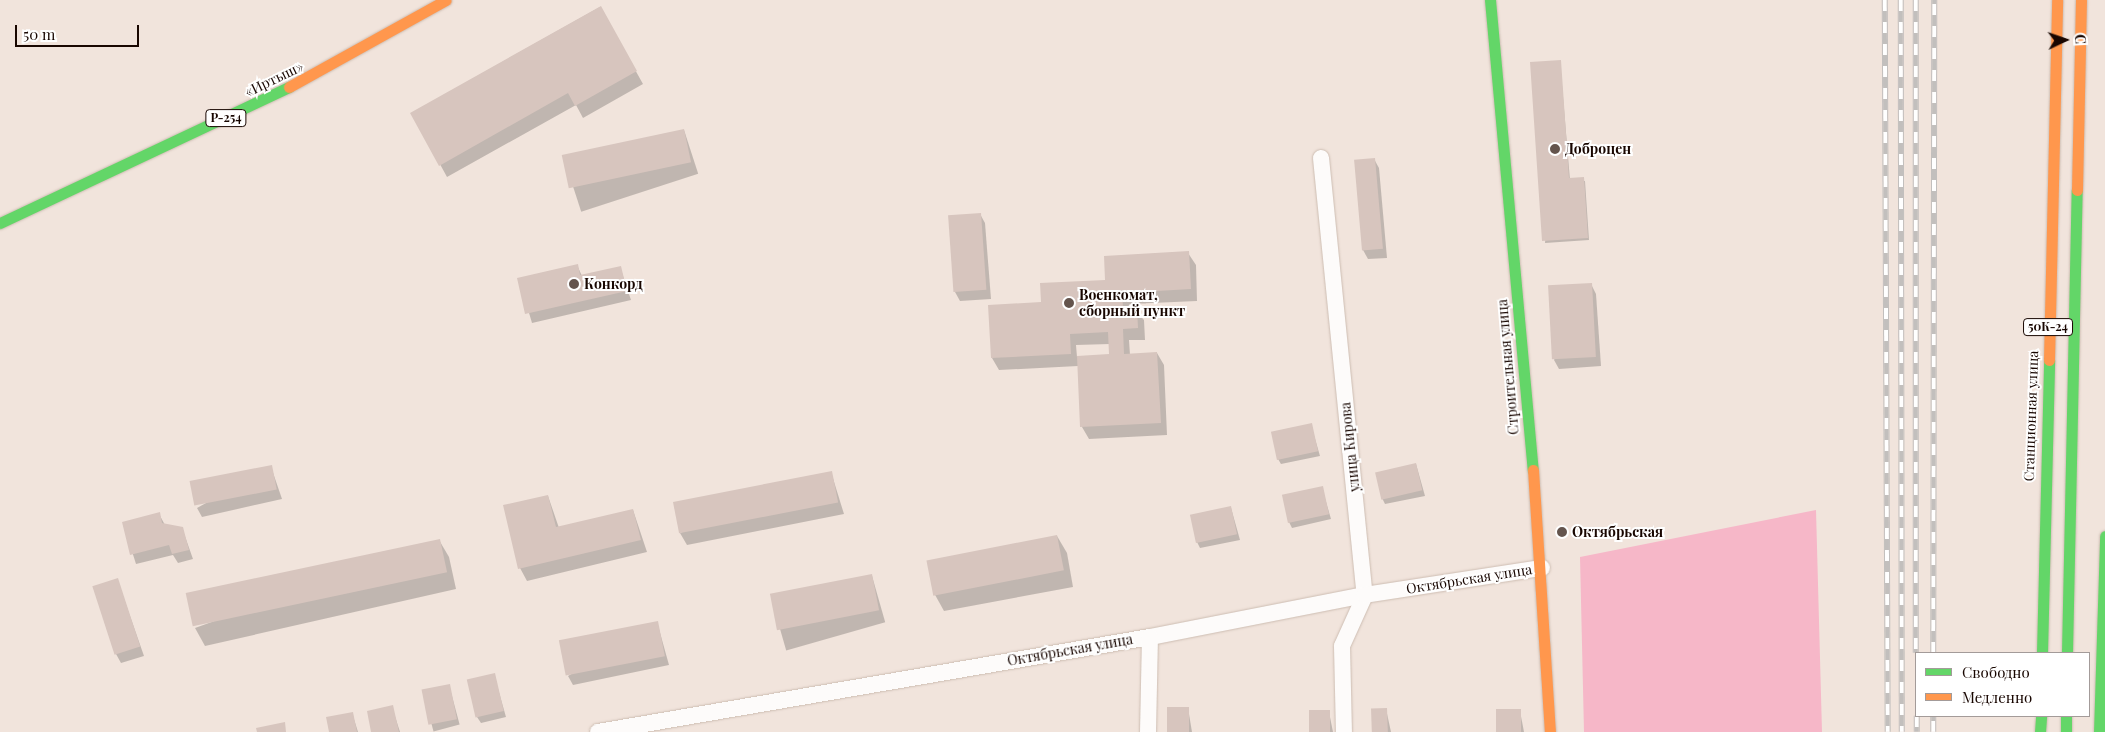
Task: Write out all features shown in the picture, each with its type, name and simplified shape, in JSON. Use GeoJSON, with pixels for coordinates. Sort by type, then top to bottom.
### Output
{"type":"FeatureCollection","features":[{"type":"Feature","properties":{"kind":"main road","name":"«Иртыш»"},"geometry":{"type":"LineString","coordinates":[[0,222],[326,70],[446,0]]}},
{"type":"Feature","properties":{"kind":"main road","name":"Строительная улица"},"geometry":{"type":"LineString","coordinates":[[1490,0],[1542,568],[1550,732]]}},
{"type":"Feature","properties":{"kind":"main road","name":"Станционная улица"},"geometry":{"type":"LineString","coordinates":[[2042,652],[2056,0]]}},
{"type":"Feature","properties":{"kind":"main road","name":"50К-24"},"geometry":{"type":"LineString","coordinates":[[2067,652],[2081,0]]}},
{"type":"Feature","properties":{"kind":"main road"},"geometry":{"type":"LineString","coordinates":[[2099,732],[2105,536]]}},
{"type":"Feature","properties":{"kind":"main road"},"geometry":{"type":"LineString","coordinates":[[2040,732],[2041,717]]}},
{"type":"Feature","properties":{"kind":"main road"},"geometry":{"type":"LineString","coordinates":[[2066,717],[2066,732]]}},
{"type":"Feature","properties":{"kind":"street","name":"улица Кирова"},"geometry":{"type":"LineString","coordinates":[[1321,158],[1365,595]]}},
{"type":"Feature","properties":{"kind":"street","name":"Октябрьская улица"},"geometry":{"type":"LineString","coordinates":[[598,732],[1150,637],[1365,595],[1542,568]]}},
{"type":"Feature","properties":{"kind":"street"},"geometry":{"type":"LineString","coordinates":[[1344,732],[1342,646],[1365,595]]}},
{"type":"Feature","properties":{"kind":"street"},"geometry":{"type":"LineString","coordinates":[[1148,732],[1150,637]]}},
{"type":"Feature","properties":{"kind":"shaded area"},"geometry":{"type":"Polygon","coordinates":[[[1816,510],[1822,732],[1584,732],[1580,557],[1816,510]]]}},
{"type":"Feature","properties":{"kind":"building"},"geometry":{"type":"Polygon","coordinates":[[[601,6],[637,71],[575,106],[568,93],[439,166],[410,113],[601,6]]]}},
{"type":"Feature","properties":{"kind":"building"},"geometry":{"type":"Polygon","coordinates":[[[1561,60],[1569,178],[1584,177],[1588,238],[1542,241],[1530,62],[1561,60]]]}},
{"type":"Feature","properties":{"kind":"building"},"geometry":{"type":"Polygon","coordinates":[[[684,129],[691,162],[569,188],[562,155],[684,129]]]}},
{"type":"Feature","properties":{"kind":"building"},"geometry":{"type":"Polygon","coordinates":[[[1375,158],[1383,249],[1362,250],[1354,160],[1375,158]]]}},
{"type":"Feature","properties":{"kind":"building"},"geometry":{"type":"Polygon","coordinates":[[[981,213],[986,290],[953,292],[948,215],[981,213]]]}},
{"type":"Feature","properties":{"kind":"building","name":"Военкомат, сборный пункт"},"geometry":{"type":"Polygon","coordinates":[[[1189,251],[1191,289],[1122,293],[1123,307],[1137,307],[1138,328],[1123,329],[1124,354],[1157,352],[1161,423],[1080,427],[1077,356],[1109,354],[1108,332],[1070,334],[1071,354],[991,358],[988,305],[1041,302],[1040,283],[1105,280],[1104,256],[1189,251]]]}},
{"type":"Feature","properties":{"kind":"building"},"geometry":{"type":"Polygon","coordinates":[[[578,264],[580,275],[621,266],[627,291],[525,314],[517,278],[578,264]]]}},
{"type":"Feature","properties":{"kind":"building"},"geometry":{"type":"Polygon","coordinates":[[[1592,283],[1596,357],[1552,359],[1548,285],[1592,283]]]}},
{"type":"Feature","properties":{"kind":"building"},"geometry":{"type":"Polygon","coordinates":[[[1312,423],[1318,451],[1277,460],[1271,432],[1312,423]]]}},
{"type":"Feature","properties":{"kind":"building"},"geometry":{"type":"Polygon","coordinates":[[[1416,463],[1422,490],[1381,500],[1375,472],[1416,463]]]}},
{"type":"Feature","properties":{"kind":"building"},"geometry":{"type":"Polygon","coordinates":[[[272,465],[277,490],[194,506],[190,481],[272,465]]]}},
{"type":"Feature","properties":{"kind":"building"},"geometry":{"type":"Polygon","coordinates":[[[832,471],[838,502],[679,533],[673,502],[832,471]]]}},
{"type":"Feature","properties":{"kind":"building"},"geometry":{"type":"Polygon","coordinates":[[[1323,486],[1329,514],[1288,523],[1282,495],[1323,486]]]}},
{"type":"Feature","properties":{"kind":"building"},"geometry":{"type":"Polygon","coordinates":[[[548,495],[556,527],[633,509],[641,540],[518,569],[503,505],[548,495]]]}},
{"type":"Feature","properties":{"kind":"building"},"geometry":{"type":"Polygon","coordinates":[[[1231,506],[1237,534],[1196,543],[1190,515],[1231,506]]]}},
{"type":"Feature","properties":{"kind":"building"},"geometry":{"type":"Polygon","coordinates":[[[160,512],[162,523],[183,527],[189,550],[172,554],[169,545],[130,555],[122,522],[160,512]]]}},
{"type":"Feature","properties":{"kind":"building"},"geometry":{"type":"Polygon","coordinates":[[[1057,535],[1064,570],[933,596],[926,560],[1057,535]]]}},
{"type":"Feature","properties":{"kind":"building"},"geometry":{"type":"Polygon","coordinates":[[[440,539],[447,572],[193,626],[186,593],[440,539]]]}},
{"type":"Feature","properties":{"kind":"building"},"geometry":{"type":"Polygon","coordinates":[[[872,574],[879,610],[777,630],[770,594],[872,574]]]}},
{"type":"Feature","properties":{"kind":"building"},"geometry":{"type":"Polygon","coordinates":[[[118,578],[140,646],[115,655],[92,586],[118,578]]]}},
{"type":"Feature","properties":{"kind":"building"},"geometry":{"type":"Polygon","coordinates":[[[658,621],[665,656],[566,676],[559,640],[658,621]]]}},
{"type":"Feature","properties":{"kind":"building"},"geometry":{"type":"Polygon","coordinates":[[[495,673],[504,711],[476,718],[467,680],[495,673]]]}},
{"type":"Feature","properties":{"kind":"building"},"geometry":{"type":"Polygon","coordinates":[[[450,684],[457,719],[428,725],[422,690],[450,684]]]}},
{"type":"Feature","properties":{"kind":"building"},"geometry":{"type":"Polygon","coordinates":[[[393,705],[399,732],[371,732],[367,711],[393,705]]]}},
{"type":"Feature","properties":{"kind":"building"},"geometry":{"type":"Polygon","coordinates":[[[1167,707],[1189,707],[1189,732],[1167,732],[1167,707]]]}},
{"type":"Feature","properties":{"kind":"building"},"geometry":{"type":"Polygon","coordinates":[[[1387,708],[1388,732],[1372,732],[1371,709],[1387,708]]]}},
{"type":"Feature","properties":{"kind":"building"},"geometry":{"type":"Polygon","coordinates":[[[1496,709],[1521,709],[1521,732],[1496,732],[1496,709]]]}},
{"type":"Feature","properties":{"kind":"building"},"geometry":{"type":"Polygon","coordinates":[[[1309,710],[1330,710],[1330,732],[1309,732],[1309,710]]]}},
{"type":"Feature","properties":{"kind":"building"},"geometry":{"type":"Polygon","coordinates":[[[353,712],[357,732],[329,732],[326,717],[353,712]]]}},
{"type":"Feature","properties":{"kind":"building"},"geometry":{"type":"Polygon","coordinates":[[[285,722],[286,732],[257,732],[256,728],[285,722]]]}},
{"type":"Feature","properties":{"kind":"railway"},"geometry":{"type":"LineString","coordinates":[[1885,0],[1888,732]]}},
{"type":"Feature","properties":{"kind":"railway"},"geometry":{"type":"LineString","coordinates":[[1901,0],[1902,732]]}},
{"type":"Feature","properties":{"kind":"railway"},"geometry":{"type":"LineString","coordinates":[[1916,0],[1916,652]]}},
{"type":"Feature","properties":{"kind":"railway"},"geometry":{"type":"LineString","coordinates":[[1933,652],[1934,0]]}},
{"type":"Feature","properties":{"kind":"railway"},"geometry":{"type":"LineString","coordinates":[[1917,717],[1917,732]]}},
{"type":"Feature","properties":{"kind":"railway"},"geometry":{"type":"LineString","coordinates":[[1933,717],[1933,732]]}},
{"type":"Feature","properties":{"kind":"traffic: fast"},"geometry":{"type":"LineString","coordinates":[[1490,0],[1533,470]]}},
{"type":"Feature","properties":{"kind":"traffic: fast"},"geometry":{"type":"LineString","coordinates":[[0,223],[289,87]]}},
{"type":"Feature","properties":{"kind":"traffic: fast"},"geometry":{"type":"LineString","coordinates":[[2067,652],[2077,190]]}},
{"type":"Feature","properties":{"kind":"traffic: fast"},"geometry":{"type":"LineString","coordinates":[[2042,652],[2049,360]]}},
{"type":"Feature","properties":{"kind":"traffic: fast"},"geometry":{"type":"LineString","coordinates":[[2099,732],[2105,536]]}},
{"type":"Feature","properties":{"kind":"traffic: fast"},"geometry":{"type":"LineString","coordinates":[[2040,732],[2041,717]]}},
{"type":"Feature","properties":{"kind":"traffic: fast"},"geometry":{"type":"LineString","coordinates":[[2066,717],[2066,732]]}},
{"type":"Feature","properties":{"kind":"traffic: slow"},"geometry":{"type":"LineString","coordinates":[[289,87],[446,0]]}},
{"type":"Feature","properties":{"kind":"traffic: slow"},"geometry":{"type":"LineString","coordinates":[[2049,360],[2057,0]]}},
{"type":"Feature","properties":{"kind":"traffic: slow"},"geometry":{"type":"LineString","coordinates":[[2077,190],[2081,0]]}},
{"type":"Feature","properties":{"kind":"traffic: slow"},"geometry":{"type":"LineString","coordinates":[[1533,470],[1550,732]]}},
{"type":"Feature","properties":{"kind":"place","name":"Доброцен"},"geometry":{"type":"Point","coordinates":[1555,149]}},
{"type":"Feature","properties":{"kind":"place","name":"Конкорд"},"geometry":{"type":"Point","coordinates":[574,284]}},
{"type":"Feature","properties":{"kind":"place","name":"Военкомат, сборный пункт"},"geometry":{"type":"Point","coordinates":[1069,303]}},
{"type":"Feature","properties":{"kind":"place","name":"Октябрьская"},"geometry":{"type":"Point","coordinates":[1562,532]}}]}
